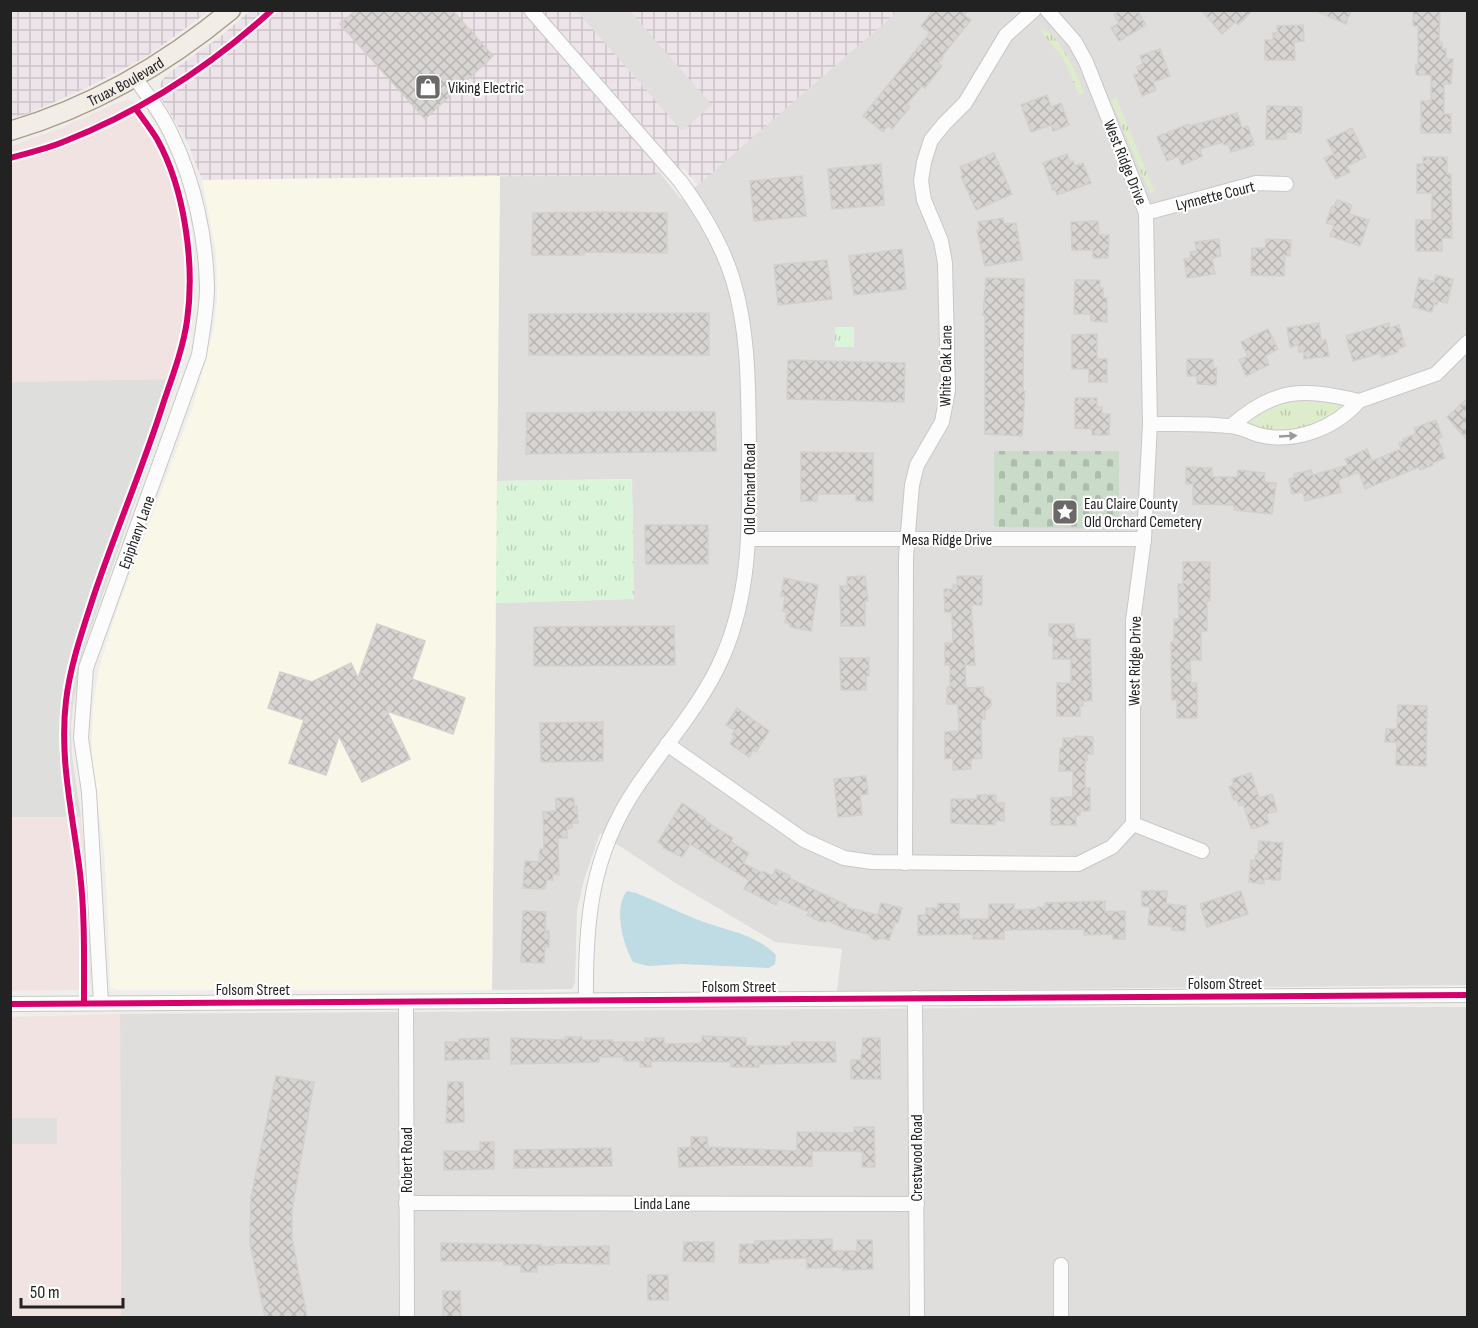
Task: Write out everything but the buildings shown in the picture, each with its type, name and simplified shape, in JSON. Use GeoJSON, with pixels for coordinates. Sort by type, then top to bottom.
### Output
{"type":"FeatureCollection","features":[{"type":"Feature","properties":{"kind":"main road","name":"Truax Boulevard"},"geometry":{"type":"LineString","coordinates":[[10,131],[37,123],[78,106],[135,78],[189,42],[231,10]]}},
{"type":"Feature","properties":{"kind":"street","name":"Old Orchard Road"},"geometry":{"type":"LineString","coordinates":[[531,10],[680,180],[701,210],[721,249],[732,279],[745,337],[748,368],[749,539],[745,579],[735,624],[723,657],[709,683],[625,807],[616,824],[593,889],[585,949],[586,1000]]}},
{"type":"Feature","properties":{"kind":"street","name":"White Oak Lane"},"geometry":{"type":"LineString","coordinates":[[905,863],[907,539],[912,485],[917,465],[942,422],[948,390],[945,263],[940,242],[924,200],[921,180],[931,140],[965,103],[1006,35],[1034,10]]}},
{"type":"Feature","properties":{"kind":"street","name":"West Ridge Drive"},"geometry":{"type":"LineString","coordinates":[[1047,10],[1075,42],[1086,62],[1146,213],[1150,424],[1144,539],[1133,621],[1132,824]]}},
{"type":"Feature","properties":{"kind":"street","name":"Epiphany Lane"},"geometry":{"type":"LineString","coordinates":[[101,1003],[89,792],[81,738],[86,668],[199,355],[207,287],[202,240],[185,164],[171,133],[135,78]]}},
{"type":"Feature","properties":{"kind":"street","name":"Lynnette Court"},"geometry":{"type":"LineString","coordinates":[[1146,213],[1256,183],[1286,184]]}},
{"type":"Feature","properties":{"kind":"street"},"geometry":{"type":"LineString","coordinates":[[1150,424],[1231,426],[1262,435],[1290,437],[1314,432],[1336,421],[1359,401],[1436,374],[1467,342]]}},
{"type":"Feature","properties":{"kind":"street"},"geometry":{"type":"LineString","coordinates":[[1231,426],[1251,409],[1277,396],[1303,392],[1330,394],[1359,401]]}},
{"type":"Feature","properties":{"kind":"street","name":"Mesa Ridge Drive"},"geometry":{"type":"LineString","coordinates":[[749,539],[1144,539]]}},
{"type":"Feature","properties":{"kind":"street"},"geometry":{"type":"LineString","coordinates":[[667,744],[804,840],[844,858],[905,863],[1078,864],[1112,847],[1132,824],[1202,851]]}},
{"type":"Feature","properties":{"kind":"street","name":"Folsom Street"},"geometry":{"type":"LineString","coordinates":[[10,1004],[1467,995]]}},
{"type":"Feature","properties":{"kind":"street","name":"Crestwood Road"},"geometry":{"type":"LineString","coordinates":[[915,998],[917,1317]]}},
{"type":"Feature","properties":{"kind":"street","name":"Robert Road"},"geometry":{"type":"LineString","coordinates":[[406,1002],[407,1317]]}},
{"type":"Feature","properties":{"kind":"street","name":"Linda Lane"},"geometry":{"type":"LineString","coordinates":[[406,1203],[917,1204]]}},
{"type":"Feature","properties":{"kind":"street"},"geometry":{"type":"LineString","coordinates":[[1061,1265],[1061,1317]]}},
{"type":"Feature","properties":{"kind":"shaded area"},"geometry":{"type":"Polygon","coordinates":[[[11,10],[209,11],[146,57],[88,87],[30,113],[11,118],[11,10]]]}},
{"type":"Feature","properties":{"kind":"shaded area"},"geometry":{"type":"Polygon","coordinates":[[[250,11],[898,11],[698,185],[684,169],[651,175],[202,180],[187,141],[162,100],[160,85],[169,73],[221,36],[250,11]]]}},
{"type":"Feature","properties":{"kind":"shaded area"},"geometry":{"type":"Polygon","coordinates":[[[577,11],[630,11],[712,105],[682,131],[577,11]]]}},
{"type":"Feature","properties":{"kind":"shaded area"},"geometry":{"type":"Polygon","coordinates":[[[898,11],[1467,11],[1467,985],[837,991],[842,949],[775,942],[674,882],[600,833],[584,880],[577,910],[575,983],[572,989],[492,990],[496,603],[634,599],[632,479],[497,481],[500,176],[651,175],[660,173],[681,199],[898,11]]]}},
{"type":"Feature","properties":{"kind":"shaded area"},"geometry":{"type":"Polygon","coordinates":[[[127,100],[134,102],[142,110],[169,151],[195,257],[193,320],[178,379],[11,382],[11,146],[59,129],[127,100]]]}},
{"type":"Feature","properties":{"kind":"shaded area"},"geometry":{"type":"Polygon","coordinates":[[[500,176],[492,990],[116,990],[110,987],[103,842],[91,762],[93,706],[99,668],[118,607],[193,406],[214,328],[217,298],[216,252],[202,180],[500,176]]]}},
{"type":"Feature","properties":{"kind":"shaded area"},"geometry":{"type":"Polygon","coordinates":[[[178,379],[83,651],[71,727],[72,756],[81,817],[11,817],[11,382],[178,379]]]}},
{"type":"Feature","properties":{"kind":"shaded area"},"geometry":{"type":"Polygon","coordinates":[[[10,817],[81,817],[89,891],[91,972],[91,983],[85,990],[11,991],[10,817]]]}},
{"type":"Feature","properties":{"kind":"shaded area"},"geometry":{"type":"Polygon","coordinates":[[[1111,1007],[1467,1007],[1467,1317],[121,1317],[120,1014],[1111,1007]]]}},
{"type":"Feature","properties":{"kind":"shaded area"},"geometry":{"type":"Polygon","coordinates":[[[120,1014],[121,1317],[11,1317],[10,1017],[120,1014]]]}},
{"type":"Feature","properties":{"kind":"shaded area"},"geometry":{"type":"Polygon","coordinates":[[[11,1118],[57,1118],[57,1144],[11,1144],[11,1118]]]}},
{"type":"Feature","properties":{"kind":"green space"},"geometry":{"type":"Polygon","coordinates":[[[1043,28],[1057,41],[1068,57],[1084,92],[1079,95],[1063,58],[1040,31],[1043,28]]]}},
{"type":"Feature","properties":{"kind":"green space"},"geometry":{"type":"Polygon","coordinates":[[[1116,97],[1155,192],[1150,193],[1111,100],[1116,97]]]}},
{"type":"Feature","properties":{"kind":"green space"},"geometry":{"type":"Polygon","coordinates":[[[835,327],[854,327],[854,347],[835,347],[835,327]]]}},
{"type":"Feature","properties":{"kind":"green space"},"geometry":{"type":"Polygon","coordinates":[[[1307,398],[1341,403],[1343,408],[1318,422],[1286,431],[1262,429],[1247,425],[1245,422],[1276,402],[1307,398]]]}},
{"type":"Feature","properties":{"kind":"green space"},"geometry":{"type":"Polygon","coordinates":[[[994,451],[1119,451],[1119,529],[994,527],[994,451]]]}},
{"type":"Feature","properties":{"kind":"green space"},"geometry":{"type":"Polygon","coordinates":[[[632,479],[634,599],[496,603],[497,481],[632,479]]]}},
{"type":"Feature","properties":{"kind":"water"},"geometry":{"type":"Polygon","coordinates":[[[627,891],[696,919],[749,937],[776,955],[775,964],[769,968],[681,964],[648,966],[633,962],[623,937],[620,916],[623,898],[627,891]]]}},
{"type":"Feature","properties":{"kind":"cycle path"},"geometry":{"type":"LineString","coordinates":[[10,158],[63,142],[120,117],[147,102],[174,86],[224,50],[272,10]]}},
{"type":"Feature","properties":{"kind":"cycle path"},"geometry":{"type":"LineString","coordinates":[[84,1003],[82,889],[64,744],[66,701],[70,675],[93,598],[177,361],[187,321],[189,299],[190,276],[186,228],[175,181],[157,139],[136,109]]}},
{"type":"Feature","properties":{"kind":"cycle path"},"geometry":{"type":"LineString","coordinates":[[10,1004],[1468,995]]}},
{"type":"Feature","properties":{"kind":"place","name":"Viking Electric"},"geometry":{"type":"Point","coordinates":[428,87]}},
{"type":"Feature","properties":{"kind":"place","name":"Eau Claire County Old Orchard Cemetery"},"geometry":{"type":"Point","coordinates":[1065,512]}}]}
